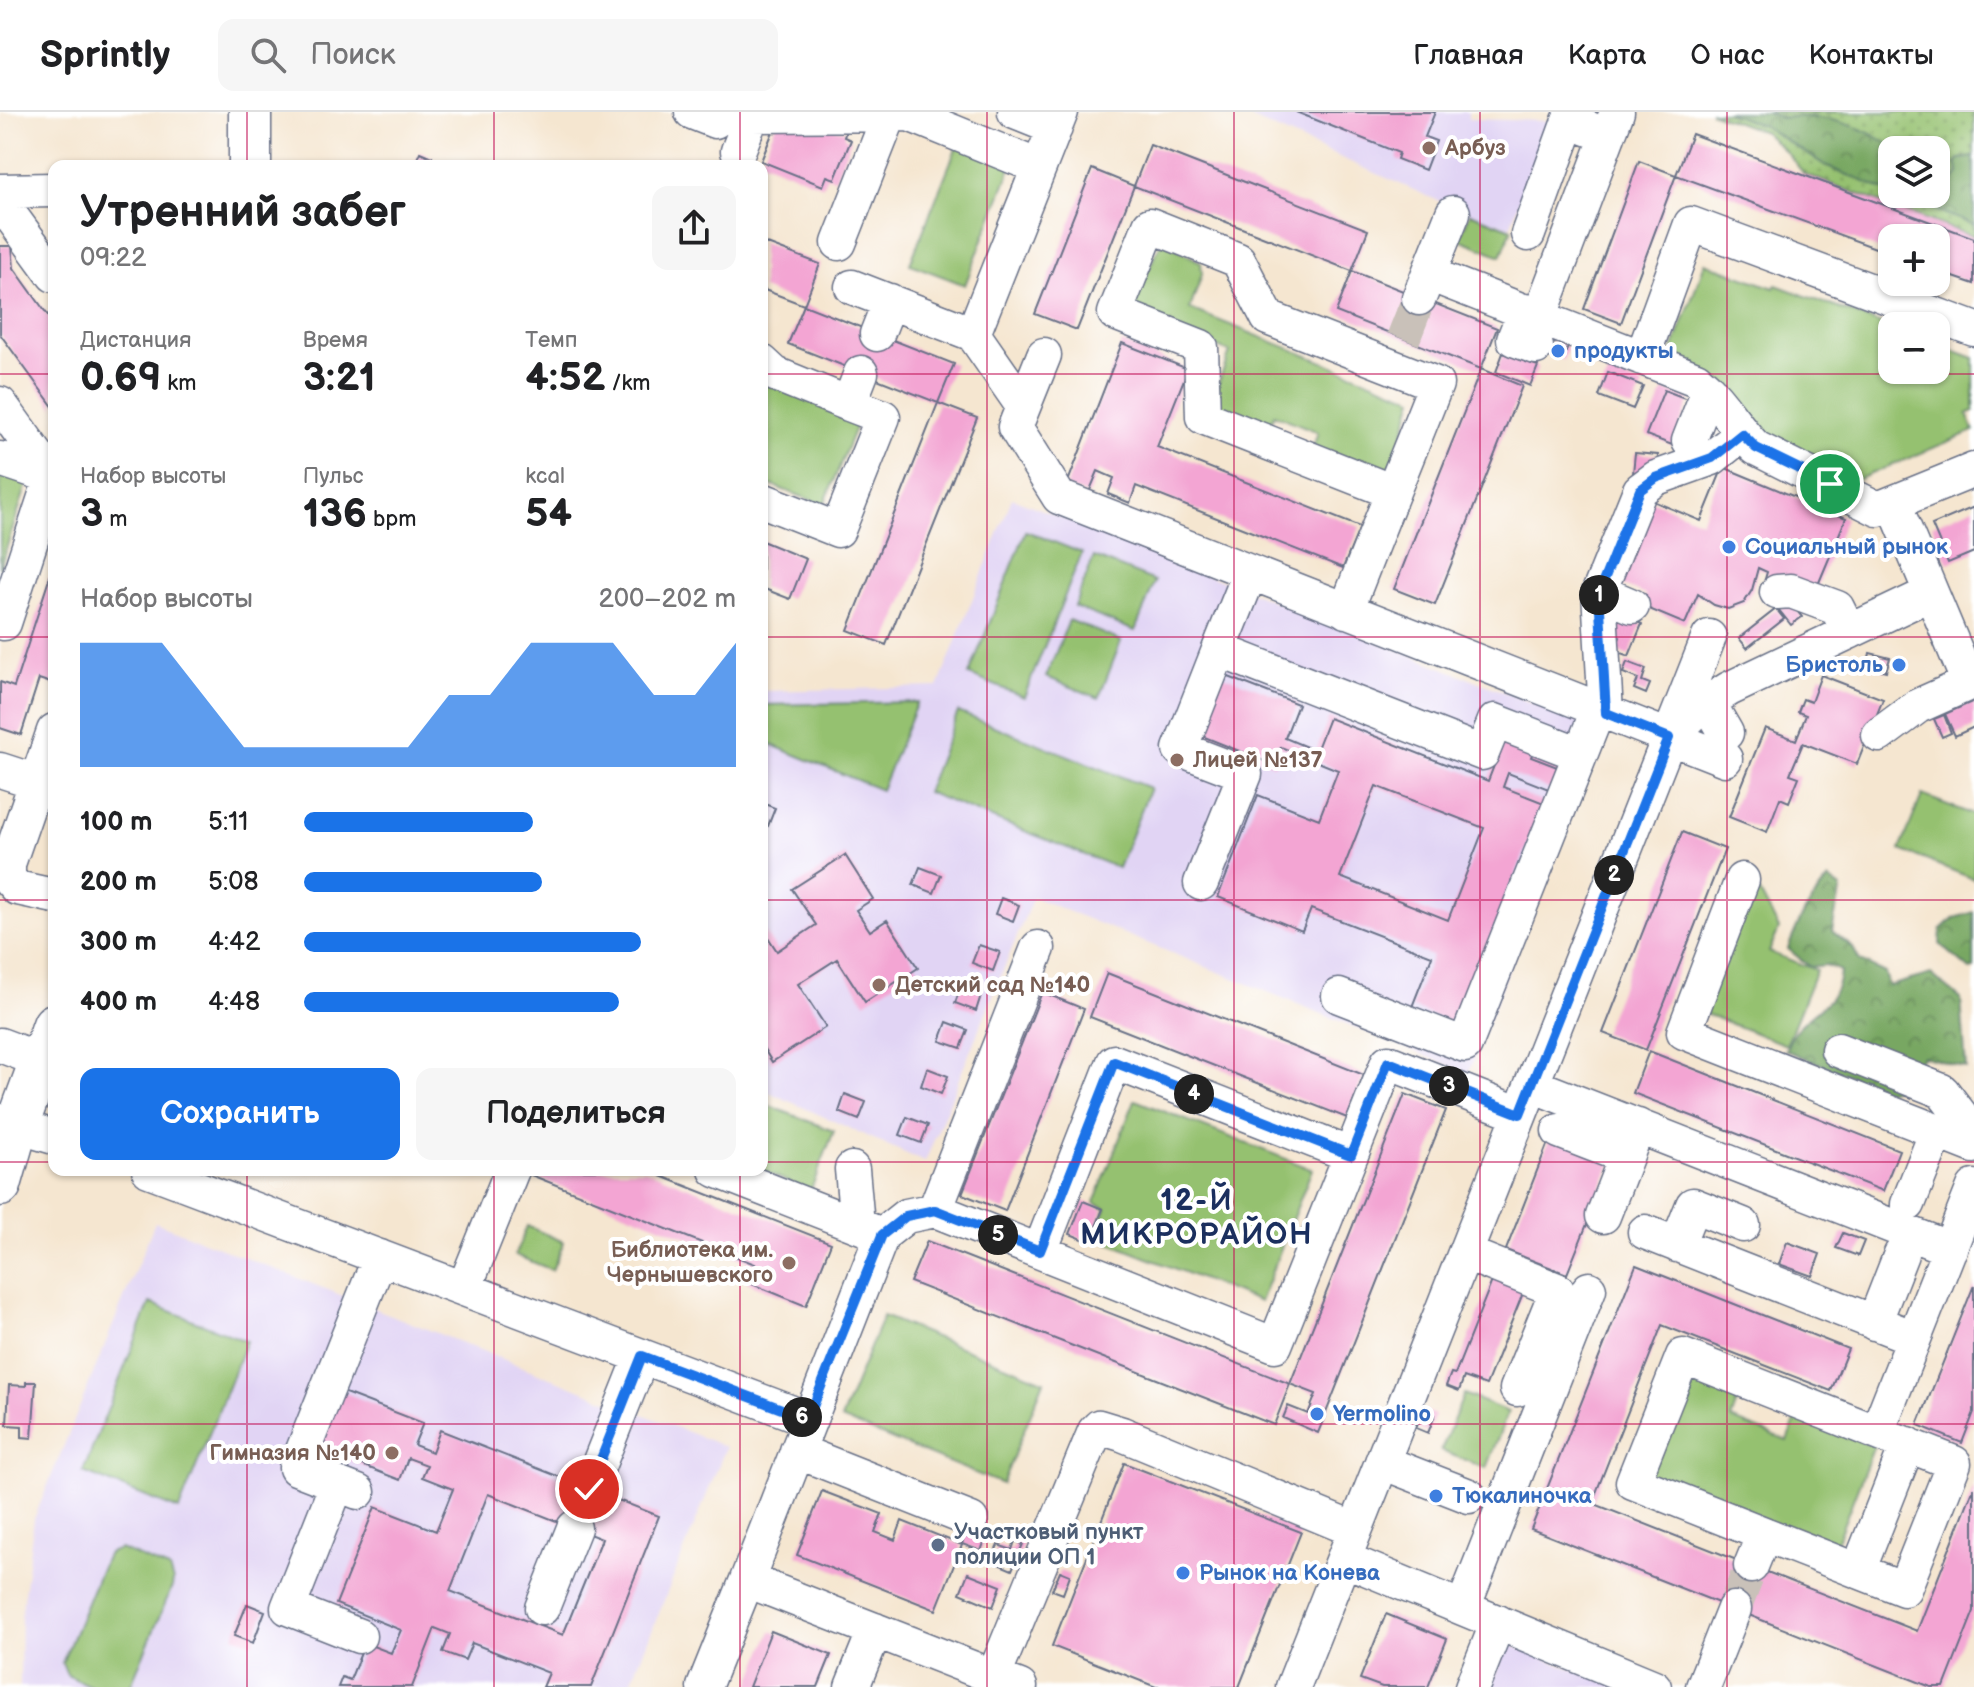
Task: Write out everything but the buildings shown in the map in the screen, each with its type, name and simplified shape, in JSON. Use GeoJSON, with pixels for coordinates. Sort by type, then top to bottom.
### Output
{"type":"FeatureCollection","features":[{"type":"Feature","properties":{"kind":"main road"},"geometry":{"type":"LineString","coordinates":[[250,112],[250,160]]}},
{"type":"Feature","properties":{"kind":"main road"},"geometry":{"type":"LineString","coordinates":[[0,1185],[24,1128],[47,1043]]}},
{"type":"Feature","properties":{"kind":"street"},"geometry":{"type":"LineString","coordinates":[[692,112],[715,121],[718,112]]}},
{"type":"Feature","properties":{"kind":"street"},"geometry":{"type":"LineString","coordinates":[[973,334],[1058,120],[1015,112]]}},
{"type":"Feature","properties":{"kind":"street"},"geometry":{"type":"LineString","coordinates":[[738,151],[752,115],[902,114],[1039,167]]}},
{"type":"Feature","properties":{"kind":"street"},"geometry":{"type":"LineString","coordinates":[[839,243],[902,114]]}},
{"type":"Feature","properties":{"kind":"street"},"geometry":{"type":"LineString","coordinates":[[1528,234],[1569,121],[1612,124],[1534,325]]}},
{"type":"Feature","properties":{"kind":"street"},"geometry":{"type":"LineString","coordinates":[[0,191],[48,190]]}},
{"type":"Feature","properties":{"kind":"street"},"geometry":{"type":"LineString","coordinates":[[0,201],[48,267]]}},
{"type":"Feature","properties":{"kind":"street"},"geometry":{"type":"LineString","coordinates":[[1453,213],[1424,286],[1534,325],[1642,358],[1696,379],[1709,390],[1756,448],[1818,492],[1878,509],[1974,470]]}},
{"type":"Feature","properties":{"kind":"street"},"geometry":{"type":"LineString","coordinates":[[1642,358],[1691,224],[1974,329]]}},
{"type":"Feature","properties":{"kind":"street"},"geometry":{"type":"LineString","coordinates":[[1346,611],[1436,384],[1397,353],[1268,318],[1238,260],[1150,225],[1115,313],[1201,347],[1203,417],[1393,492]]}},
{"type":"Feature","properties":{"kind":"street"},"geometry":{"type":"LineString","coordinates":[[852,287],[973,334],[1023,406]]}},
{"type":"Feature","properties":{"kind":"street"},"geometry":{"type":"LineString","coordinates":[[877,334],[890,301]]}},
{"type":"Feature","properties":{"kind":"street"},"geometry":{"type":"LineString","coordinates":[[1044,355],[1015,427],[1059,497],[1669,738],[1726,746],[1708,702]]}},
{"type":"Feature","properties":{"kind":"street"},"geometry":{"type":"LineString","coordinates":[[768,368],[775,374],[855,388],[883,417],[838,530],[768,502]]}},
{"type":"Feature","properties":{"kind":"street"},"geometry":{"type":"LineString","coordinates":[[1689,441],[1709,390]]}},
{"type":"Feature","properties":{"kind":"street"},"geometry":{"type":"LineString","coordinates":[[0,404],[48,470]]}},
{"type":"Feature","properties":{"kind":"street"},"geometry":{"type":"LineString","coordinates":[[1339,996],[1465,1045],[1580,754],[1602,712],[1599,592],[1640,490],[1656,478],[1712,458],[1742,434]]}},
{"type":"Feature","properties":{"kind":"street"},"geometry":{"type":"LineString","coordinates":[[0,459],[48,475]]}},
{"type":"Feature","properties":{"kind":"street"},"geometry":{"type":"LineString","coordinates":[[0,622],[4,623],[48,492]]}},
{"type":"Feature","properties":{"kind":"street"},"geometry":{"type":"LineString","coordinates":[[1879,735],[1918,706],[1972,682],[1960,620],[1931,593],[1894,504]]}},
{"type":"Feature","properties":{"kind":"street"},"geometry":{"type":"LineString","coordinates":[[1201,883],[1245,774],[1180,749],[1250,573]]}},
{"type":"Feature","properties":{"kind":"street"},"geometry":{"type":"LineString","coordinates":[[1777,592],[1791,591],[1837,608],[1849,632]]}},
{"type":"Feature","properties":{"kind":"street"},"geometry":{"type":"LineString","coordinates":[[1599,592],[1632,606]]}},
{"type":"Feature","properties":{"kind":"street"},"geometry":{"type":"LineString","coordinates":[[1669,738],[1708,702],[1729,689],[1931,593]]}},
{"type":"Feature","properties":{"kind":"street"},"geometry":{"type":"LineString","coordinates":[[1885,615],[1960,620]]}},
{"type":"Feature","properties":{"kind":"street"},"geometry":{"type":"LineString","coordinates":[[1293,1687],[1709,637]]}},
{"type":"Feature","properties":{"kind":"street"},"geometry":{"type":"LineString","coordinates":[[1219,650],[1482,753],[1495,721],[1580,754]]}},
{"type":"Feature","properties":{"kind":"street"},"geometry":{"type":"LineString","coordinates":[[48,749],[37,782],[11,825],[8,864],[8,878],[17,888],[48,895]]}},
{"type":"Feature","properties":{"kind":"street"},"geometry":{"type":"LineString","coordinates":[[0,770],[37,782]]}},
{"type":"Feature","properties":{"kind":"street"},"geometry":{"type":"LineString","coordinates":[[1742,880],[1684,1032],[1974,1146]]}},
{"type":"Feature","properties":{"kind":"street"},"geometry":{"type":"LineString","coordinates":[[935,1210],[1038,948]]}},
{"type":"Feature","properties":{"kind":"street"},"geometry":{"type":"LineString","coordinates":[[0,1045],[47,1043]]}},
{"type":"Feature","properties":{"kind":"street"},"geometry":{"type":"LineString","coordinates":[[1838,1050],[1942,1091],[1974,1133]]}},
{"type":"Feature","properties":{"kind":"street"},"geometry":{"type":"LineString","coordinates":[[1040,1251],[1114,1062],[1351,1155]]}},
{"type":"Feature","properties":{"kind":"street"},"geometry":{"type":"LineString","coordinates":[[731,1176],[869,1230],[906,1216],[935,1210],[1275,1345],[1388,1062],[1526,1100],[1632,1142],[1950,1249]]}},
{"type":"Feature","properties":{"kind":"street"},"geometry":{"type":"LineString","coordinates":[[1559,1131],[1632,1142]]}},
{"type":"Feature","properties":{"kind":"street"},"geometry":{"type":"LineString","coordinates":[[1908,1204],[1937,1131]]}},
{"type":"Feature","properties":{"kind":"street"},"geometry":{"type":"LineString","coordinates":[[1603,1216],[1632,1142]]}},
{"type":"Feature","properties":{"kind":"street"},"geometry":{"type":"LineString","coordinates":[[704,1687],[797,1451],[869,1230],[852,1169]]}},
{"type":"Feature","properties":{"kind":"street"},"geometry":{"type":"LineString","coordinates":[[165,1176],[808,1419]]}},
{"type":"Feature","properties":{"kind":"street"},"geometry":{"type":"LineString","coordinates":[[464,1289],[510,1176]]}},
{"type":"Feature","properties":{"kind":"street"},"geometry":{"type":"LineString","coordinates":[[1858,1571],[1914,1338],[1974,1187]]}},
{"type":"Feature","properties":{"kind":"street"},"geometry":{"type":"LineString","coordinates":[[1677,1245],[1693,1205],[1743,1225]]}},
{"type":"Feature","properties":{"kind":"street"},"geometry":{"type":"LineString","coordinates":[[1645,1232],[1914,1338]]}},
{"type":"Feature","properties":{"kind":"street"},"geometry":{"type":"LineString","coordinates":[[1465,1253],[1557,1290],[1517,1389]]}},
{"type":"Feature","properties":{"kind":"street"},"geometry":{"type":"LineString","coordinates":[[1874,1323],[1901,1254]]}},
{"type":"Feature","properties":{"kind":"street"},"geometry":{"type":"LineString","coordinates":[[359,1636],[288,1608],[347,1488],[296,1468],[380,1257]]}},
{"type":"Feature","properties":{"kind":"street"},"geometry":{"type":"LineString","coordinates":[[1463,1608],[1589,1289]]}},
{"type":"Feature","properties":{"kind":"street"},"geometry":{"type":"LineString","coordinates":[[589,1489],[642,1356]]}},
{"type":"Feature","properties":{"kind":"street"},"geometry":{"type":"LineString","coordinates":[[1683,1356],[1892,1438],[1954,1463],[1904,1589],[1633,1482],[1683,1356]]}},
{"type":"Feature","properties":{"kind":"street"},"geometry":{"type":"LineString","coordinates":[[747,1580],[1007,1682],[1099,1427],[1105,1427],[1350,1544],[1463,1608],[1654,1687]]}},
{"type":"Feature","properties":{"kind":"street"},"geometry":{"type":"LineString","coordinates":[[797,1451],[971,1520]]}},
{"type":"Feature","properties":{"kind":"street"},"geometry":{"type":"LineString","coordinates":[[1382,1462],[1469,1496]]}},
{"type":"Feature","properties":{"kind":"street"},"geometry":{"type":"LineString","coordinates":[[542,1608],[574,1528]]}},
{"type":"Feature","properties":{"kind":"street"},"geometry":{"type":"LineString","coordinates":[[1751,1566],[1764,1534]]}},
{"type":"Feature","properties":{"kind":"street"},"geometry":{"type":"LineString","coordinates":[[1703,1687],[1734,1609]]}},
{"type":"Feature","properties":{"kind":"street"},"geometry":{"type":"LineString","coordinates":[[1475,1686],[1498,1622]]}},
{"type":"Feature","properties":{"kind":"street"},"geometry":{"type":"LineString","coordinates":[[852,1687],[875,1630]]}},
{"type":"Feature","properties":{"kind":"shaded area","name":"Арбуз"},"geometry":{"type":"Polygon","coordinates":[[[1237,112],[1468,112],[1468,119],[1548,121],[1510,227],[1434,199],[1237,112]]]}},
{"type":"Feature","properties":{"kind":"shaded area","name":"Лицей №137"},"geometry":{"type":"Polygon","coordinates":[[[1012,498],[1603,731],[1468,1073],[1033,897],[925,1162],[768,1092],[768,691],[938,687],[1012,498]]]}},
{"type":"Feature","properties":{"kind":"shaded area","name":"Гимназия №140"},"geometry":{"type":"Polygon","coordinates":[[[155,1222],[726,1447],[629,1687],[20,1687],[21,1616],[34,1519],[155,1222]]]}},
{"type":"Feature","properties":{"kind":"shaded area"},"geometry":{"type":"Polygon","coordinates":[[[1508,1644],[1619,1687],[1491,1687],[1508,1644]]]}},
{"type":"Feature","properties":{"kind":"green space"},"geometry":{"type":"Polygon","coordinates":[[[1710,112],[1974,112],[1974,237],[1950,228],[1950,224],[1939,224],[1896,208],[1950,208],[1950,136],[1878,136],[1878,201],[1804,174],[1764,132],[1710,112]]]}},
{"type":"Feature","properties":{"kind":"green space"},"geometry":{"type":"Polygon","coordinates":[[[1726,112],[1766,112],[1780,118],[1825,119],[1871,134],[1878,138],[1878,187],[1828,167],[1763,126],[1726,112]]]}},
{"type":"Feature","properties":{"kind":"green space"},"geometry":{"type":"Polygon","coordinates":[[[959,141],[1013,163],[965,285],[910,264],[959,141]]]}},
{"type":"Feature","properties":{"kind":"green space"},"geometry":{"type":"Polygon","coordinates":[[[1974,157],[1974,225],[1931,208],[1950,208],[1950,179],[1954,180],[1959,173],[1956,164],[1959,159],[1974,157]]]}},
{"type":"Feature","properties":{"kind":"green space"},"geometry":{"type":"Polygon","coordinates":[[[1470,213],[1512,229],[1501,256],[1459,239],[1470,213]]]}},
{"type":"Feature","properties":{"kind":"green space"},"geometry":{"type":"Polygon","coordinates":[[[1162,241],[1201,262],[1202,274],[1190,309],[1414,398],[1391,475],[1313,447],[1318,432],[1274,414],[1268,428],[1224,417],[1214,395],[1230,352],[1129,310],[1162,241]]]}},
{"type":"Feature","properties":{"kind":"green space"},"geometry":{"type":"Polygon","coordinates":[[[1705,263],[1774,288],[1776,285],[1878,323],[1878,384],[1950,384],[1950,349],[1974,358],[1974,411],[1967,414],[1974,431],[1852,482],[1760,433],[1671,355],[1705,263]]]}},
{"type":"Feature","properties":{"kind":"green space"},"geometry":{"type":"Polygon","coordinates":[[[768,376],[859,418],[822,504],[768,484],[768,376]]]}},
{"type":"Feature","properties":{"kind":"green space"},"geometry":{"type":"Polygon","coordinates":[[[0,472],[28,481],[0,568],[0,472]]]}},
{"type":"Feature","properties":{"kind":"green space"},"geometry":{"type":"Polygon","coordinates":[[[1026,531],[1082,553],[1024,697],[969,675],[1026,531]]]}},
{"type":"Feature","properties":{"kind":"green space"},"geometry":{"type":"Polygon","coordinates":[[[1094,557],[1155,581],[1135,631],[1074,607],[1094,557]]]}},
{"type":"Feature","properties":{"kind":"green space"},"geometry":{"type":"Polygon","coordinates":[[[1069,620],[1121,641],[1099,698],[1046,677],[1069,620]]]}},
{"type":"Feature","properties":{"kind":"green space"},"geometry":{"type":"Polygon","coordinates":[[[917,702],[881,790],[768,743],[768,705],[917,702]]]}},
{"type":"Feature","properties":{"kind":"green space"},"geometry":{"type":"Polygon","coordinates":[[[958,712],[1150,788],[1118,868],[926,792],[958,712]]]}},
{"type":"Feature","properties":{"kind":"green space"},"geometry":{"type":"Polygon","coordinates":[[[1922,795],[1974,815],[1974,879],[1900,850],[1922,795]]]}},
{"type":"Feature","properties":{"kind":"green space"},"geometry":{"type":"Polygon","coordinates":[[[1829,879],[1841,888],[1832,931],[1853,948],[1860,961],[1885,973],[1889,986],[1931,974],[1961,999],[1966,1068],[1922,1056],[1906,1083],[1887,1091],[1785,1050],[1794,1032],[1823,1006],[1838,982],[1840,971],[1826,965],[1810,967],[1788,949],[1805,912],[1829,879]]]}},
{"type":"Feature","properties":{"kind":"green space"},"geometry":{"type":"Polygon","coordinates":[[[1754,881],[1779,929],[1769,952],[1816,970],[1786,1045],[1698,1011],[1754,881]]]}},
{"type":"Feature","properties":{"kind":"green space"},"geometry":{"type":"Polygon","coordinates":[[[1974,912],[1974,969],[1970,970],[1940,944],[1941,930],[1954,918],[1974,912]]]}},
{"type":"Feature","properties":{"kind":"green space"},"geometry":{"type":"Polygon","coordinates":[[[1135,1100],[1312,1169],[1260,1302],[1094,1237],[1106,1208],[1094,1203],[1135,1100]]]}},
{"type":"Feature","properties":{"kind":"green space"},"geometry":{"type":"Polygon","coordinates":[[[768,1105],[834,1131],[810,1192],[768,1173],[768,1105]]]}},
{"type":"Feature","properties":{"kind":"green space"},"geometry":{"type":"Polygon","coordinates":[[[527,1226],[564,1242],[552,1270],[515,1255],[527,1226]]]}},
{"type":"Feature","properties":{"kind":"green space"},"geometry":{"type":"Polygon","coordinates":[[[150,1303],[246,1341],[179,1510],[83,1472],[150,1303]]]}},
{"type":"Feature","properties":{"kind":"green space"},"geometry":{"type":"Polygon","coordinates":[[[883,1316],[1044,1381],[1002,1484],[841,1419],[883,1316]]]}},
{"type":"Feature","properties":{"kind":"green space"},"geometry":{"type":"Polygon","coordinates":[[[1683,1371],[1740,1394],[1731,1419],[1787,1441],[1797,1416],[1874,1446],[1833,1551],[1642,1476],[1683,1371]]]}},
{"type":"Feature","properties":{"kind":"green space"},"geometry":{"type":"Polygon","coordinates":[[[1464,1394],[1508,1412],[1486,1468],[1441,1451],[1464,1394]]]}},
{"type":"Feature","properties":{"kind":"green space"},"geometry":{"type":"Polygon","coordinates":[[[120,1549],[169,1569],[172,1587],[130,1687],[92,1687],[67,1675],[62,1663],[108,1553],[120,1549]]]}},
{"type":"Feature","properties":{"kind":"tunnel"},"geometry":{"type":"LineString","coordinates":[[1403,339],[1419,298]]}},
{"type":"Feature","properties":{"kind":"tunnel"},"geometry":{"type":"LineString","coordinates":[[1734,1609],[1751,1566]]}},
{"type":"Feature","properties":{"kind":"place","name":"Арбуз"},"geometry":{"type":"Point","coordinates":[1429,148]}},
{"type":"Feature","properties":{"kind":"place","name":"продукты"},"geometry":{"type":"Point","coordinates":[1558,351]}},
{"type":"Feature","properties":{"kind":"place","name":"Социальный рынок"},"geometry":{"type":"Point","coordinates":[1729,547]}},
{"type":"Feature","properties":{"kind":"place","name":"Бристоль"},"geometry":{"type":"Point","coordinates":[1899,665]}},
{"type":"Feature","properties":{"kind":"place","name":"Лицей №137"},"geometry":{"type":"Point","coordinates":[1177,760]}},
{"type":"Feature","properties":{"kind":"place","name":"Детский сад №140"},"geometry":{"type":"Point","coordinates":[879,985]}},
{"type":"Feature","properties":{"kind":"place","name":"Библиотека им. Чернышевского"},"geometry":{"type":"Point","coordinates":[789,1263]}},
{"type":"Feature","properties":{"kind":"place","name":"Yermolino"},"geometry":{"type":"Point","coordinates":[1317,1414]}},
{"type":"Feature","properties":{"kind":"place","name":"Гимназия №140"},"geometry":{"type":"Point","coordinates":[392,1453]}},
{"type":"Feature","properties":{"kind":"place","name":"Тюкалиночка"},"geometry":{"type":"Point","coordinates":[1436,1496]}},
{"type":"Feature","properties":{"kind":"place","name":"Участковый пункт полиции ОП 1"},"geometry":{"type":"Point","coordinates":[938,1545]}},
{"type":"Feature","properties":{"kind":"place","name":"Рынок на Конева"},"geometry":{"type":"Point","coordinates":[1183,1573]}},
{"type":"Feature","properties":{"kind":"district","name":"12-Й МИКРОРАЙОН"},"geometry":{"type":"Point","coordinates":[1197,1218]}},
{"type":"Feature","properties":{"kind":"route"},"geometry":{"type":"LineString","coordinates":[[589,1489],[642,1356],[808,1419],[882,1235],[906,1216],[935,1210],[1040,1251],[1114,1062],[1351,1155],[1388,1062],[1520,1114],[1669,738],[1606,713],[1599,592],[1640,490],[1656,478],[1712,458],[1742,434],[1756,448],[1830,484]]}}]}
